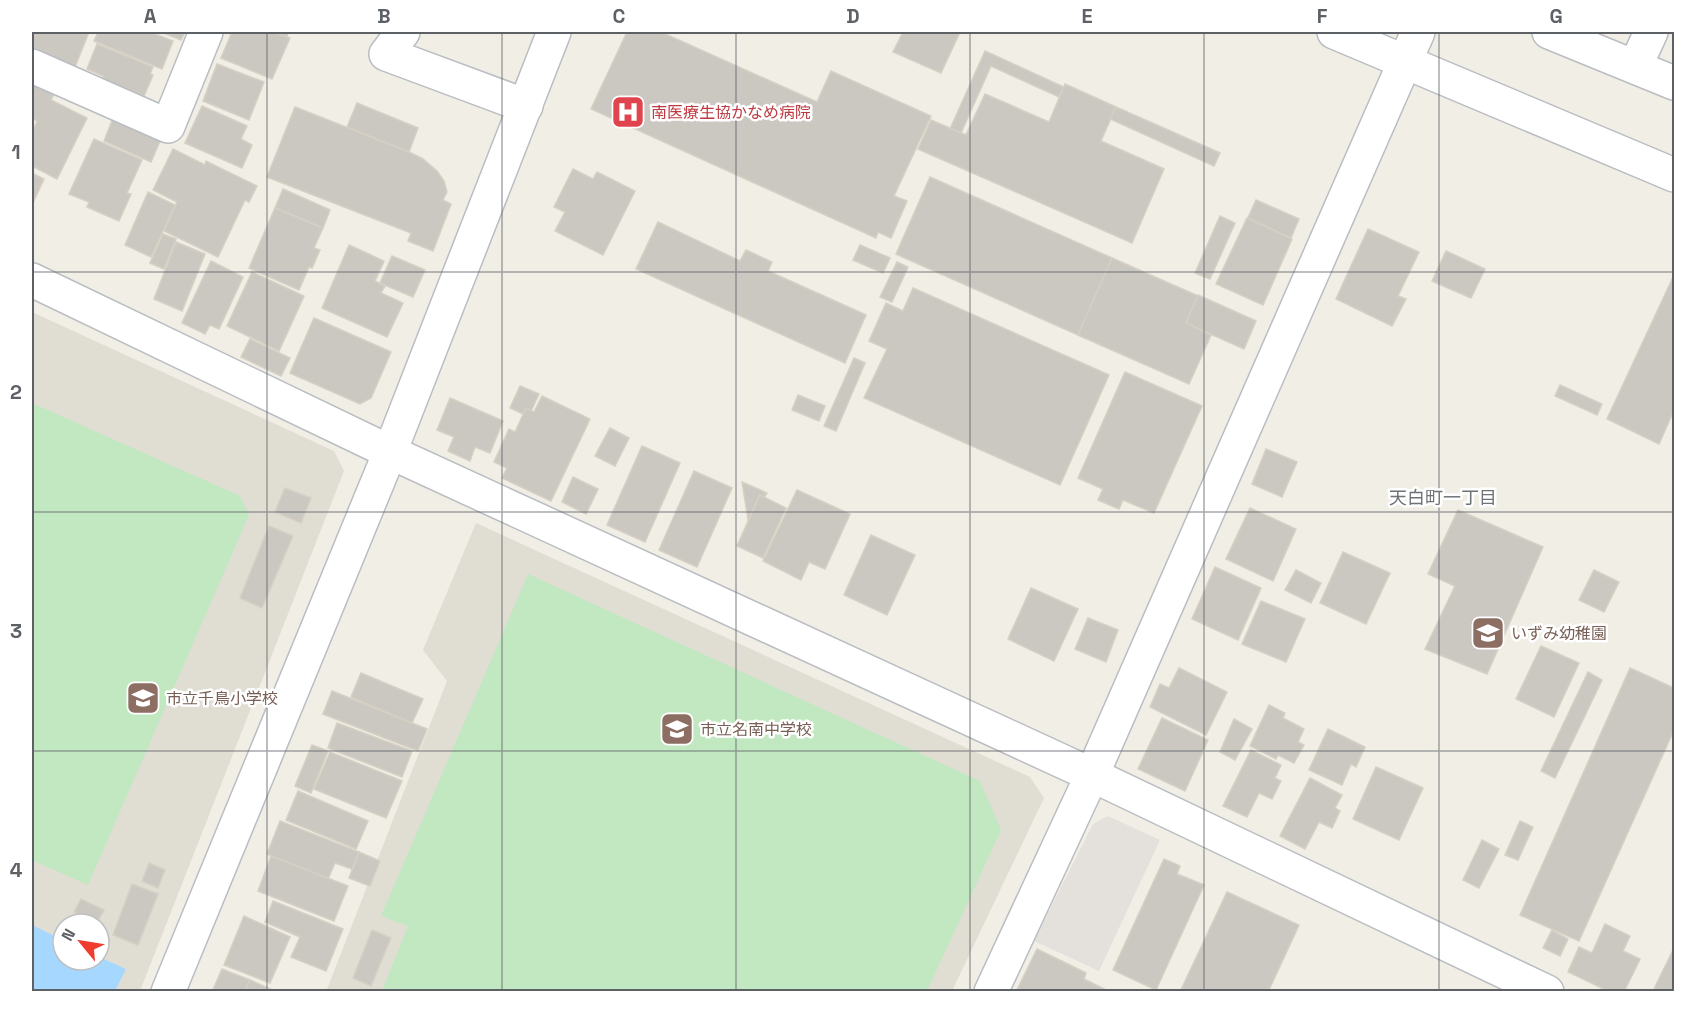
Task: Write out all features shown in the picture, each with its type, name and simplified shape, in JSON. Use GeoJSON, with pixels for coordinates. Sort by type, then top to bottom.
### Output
{"type":"FeatureCollection","features":[{"type":"Feature","properties":{"kind":"street"},"geometry":{"type":"LineString","coordinates":[[32,66],[168,126],[206,32]]}},
{"type":"Feature","properties":{"kind":"street"},"geometry":{"type":"LineString","coordinates":[[403,32],[386,54],[526,105]]}},
{"type":"Feature","properties":{"kind":"street"},"geometry":{"type":"LineString","coordinates":[[168,992],[390,452],[554,32]]}},
{"type":"Feature","properties":{"kind":"street"},"geometry":{"type":"LineString","coordinates":[[1334,32],[1674,174]]}},
{"type":"Feature","properties":{"kind":"street"},"geometry":{"type":"LineString","coordinates":[[991,992],[1092,775],[1418,32]]}},
{"type":"Feature","properties":{"kind":"street"},"geometry":{"type":"LineString","coordinates":[[1549,32],[1674,83]]}},
{"type":"Feature","properties":{"kind":"street"},"geometry":{"type":"LineString","coordinates":[[1635,67],[1651,32]]}},
{"type":"Feature","properties":{"kind":"street"},"geometry":{"type":"LineString","coordinates":[[32,280],[390,452],[1092,775],[1547,992]]}},
{"type":"Feature","properties":{"kind":"shaded area","name":"市立千鳥小学校"},"geometry":{"type":"Polygon","coordinates":[[[32,312],[334,451],[344,471],[140,991],[32,992],[32,312]]]}},
{"type":"Feature","properties":{"kind":"shaded area","name":"市立名南中学校"},"geometry":{"type":"Polygon","coordinates":[[[476,523],[1030,777],[1044,798],[952,991],[326,992],[447,681],[423,650],[476,523]]]}},
{"type":"Feature","properties":{"kind":"shaded area"},"geometry":{"type":"Polygon","coordinates":[[[1108,816],[1160,840],[1099,971],[1034,941],[1093,824],[1108,816]]]}},
{"type":"Feature","properties":{"kind":"green space"},"geometry":{"type":"Polygon","coordinates":[[[32,403],[240,496],[249,515],[88,885],[32,860],[32,403]]]}},
{"type":"Feature","properties":{"kind":"green space","name":"市立名南中学校"},"geometry":{"type":"Polygon","coordinates":[[[528,574],[980,781],[1001,830],[927,991],[382,991],[408,926],[381,916],[528,574]]]}},
{"type":"Feature","properties":{"kind":"water"},"geometry":{"type":"Polygon","coordinates":[[[32,925],[51,934],[51,972],[111,972],[111,962],[126,969],[115,991],[32,991],[32,925]]]}},
{"type":"Feature","properties":{"kind":"building"},"geometry":{"type":"Polygon","coordinates":[[[32,32],[89,32],[75,67],[32,49],[32,32]]]}},
{"type":"Feature","properties":{"kind":"building"},"geometry":{"type":"Polygon","coordinates":[[[98,32],[150,32],[173,41],[162,69],[94,41],[98,32]]]}},
{"type":"Feature","properties":{"kind":"building"},"geometry":{"type":"Polygon","coordinates":[[[161,32],[185,32],[181,40],[161,32]]]}},
{"type":"Feature","properties":{"kind":"building"},"geometry":{"type":"Polygon","coordinates":[[[232,32],[274,32],[290,38],[272,79],[221,58],[232,32]]]}},
{"type":"Feature","properties":{"kind":"building"},"geometry":{"type":"Polygon","coordinates":[[[274,32],[289,32],[286,37],[274,32]]]}},
{"type":"Feature","properties":{"kind":"building"},"geometry":{"type":"Polygon","coordinates":[[[627,32],[661,32],[817,102],[831,71],[931,116],[894,196],[907,201],[891,238],[878,232],[876,238],[591,109],[627,32]]]}},
{"type":"Feature","properties":{"kind":"building"},"geometry":{"type":"Polygon","coordinates":[[[903,32],[960,32],[941,73],[893,52],[903,32]]]}},
{"type":"Feature","properties":{"kind":"building"},"geometry":{"type":"Polygon","coordinates":[[[97,44],[153,67],[150,74],[153,75],[144,96],[103,79],[103,76],[87,69],[97,44]]]}},
{"type":"Feature","properties":{"kind":"building"},"geometry":{"type":"Polygon","coordinates":[[[985,51],[1064,87],[1059,97],[991,66],[961,133],[950,129],[985,51]]]}},
{"type":"Feature","properties":{"kind":"building"},"geometry":{"type":"Polygon","coordinates":[[[217,64],[264,82],[249,120],[203,101],[217,64]]]}},
{"type":"Feature","properties":{"kind":"building"},"geometry":{"type":"Polygon","coordinates":[[[32,83],[54,94],[51,100],[87,118],[57,179],[32,166],[32,133],[37,121],[32,118],[32,83]]]}},
{"type":"Feature","properties":{"kind":"building"},"geometry":{"type":"Polygon","coordinates":[[[1065,84],[1116,107],[1101,141],[1164,169],[1132,243],[918,149],[931,120],[966,135],[985,94],[1049,122],[1065,84]]]}},
{"type":"Feature","properties":{"kind":"building"},"geometry":{"type":"Polygon","coordinates":[[[357,103],[418,128],[409,152],[347,127],[357,103]]]}},
{"type":"Feature","properties":{"kind":"building"},"geometry":{"type":"Polygon","coordinates":[[[202,106],[247,126],[241,139],[252,145],[242,168],[185,143],[202,106]]]}},
{"type":"Feature","properties":{"kind":"building"},"geometry":{"type":"Polygon","coordinates":[[[295,107],[409,152],[423,159],[437,171],[444,181],[447,192],[443,200],[451,204],[433,251],[408,241],[411,233],[267,177],[295,107]]]}},
{"type":"Feature","properties":{"kind":"building"},"geometry":{"type":"Polygon","coordinates":[[[1116,107],[1220,153],[1214,166],[1110,119],[1116,107]]]}},
{"type":"Feature","properties":{"kind":"building"},"geometry":{"type":"Polygon","coordinates":[[[113,118],[161,139],[151,162],[104,141],[113,118]]]}},
{"type":"Feature","properties":{"kind":"building"},"geometry":{"type":"Polygon","coordinates":[[[94,139],[142,160],[127,193],[131,194],[119,221],[87,207],[89,202],[69,194],[94,139]]]}},
{"type":"Feature","properties":{"kind":"building"},"geometry":{"type":"Polygon","coordinates":[[[173,149],[205,165],[206,161],[257,186],[249,202],[245,200],[218,257],[164,231],[177,202],[153,190],[173,149]]]}},
{"type":"Feature","properties":{"kind":"building"},"geometry":{"type":"Polygon","coordinates":[[[573,169],[593,179],[597,172],[635,191],[603,255],[555,231],[565,212],[554,207],[573,169]]]}},
{"type":"Feature","properties":{"kind":"building"},"geometry":{"type":"Polygon","coordinates":[[[32,173],[44,179],[32,205],[32,173]]]}},
{"type":"Feature","properties":{"kind":"building"},"geometry":{"type":"Polygon","coordinates":[[[930,177],[1112,258],[1078,335],[896,254],[930,177]]]}},
{"type":"Feature","properties":{"kind":"building"},"geometry":{"type":"Polygon","coordinates":[[[283,189],[330,210],[323,228],[275,208],[283,189]]]}},
{"type":"Feature","properties":{"kind":"building"},"geometry":{"type":"Polygon","coordinates":[[[148,192],[175,205],[151,257],[125,245],[148,192]]]}},
{"type":"Feature","properties":{"kind":"building"},"geometry":{"type":"Polygon","coordinates":[[[1256,200],[1299,219],[1291,238],[1248,218],[1256,200]]]}},
{"type":"Feature","properties":{"kind":"building"},"geometry":{"type":"Polygon","coordinates":[[[275,208],[323,228],[314,248],[320,250],[312,268],[309,267],[299,290],[249,268],[275,208]]]}},
{"type":"Feature","properties":{"kind":"building"},"geometry":{"type":"Polygon","coordinates":[[[1220,216],[1235,223],[1210,279],[1195,273],[1220,216]]]}},
{"type":"Feature","properties":{"kind":"building"},"geometry":{"type":"Polygon","coordinates":[[[1247,218],[1292,239],[1263,305],[1216,284],[1247,218]]]}},
{"type":"Feature","properties":{"kind":"building"},"geometry":{"type":"Polygon","coordinates":[[[658,222],[740,261],[746,250],[772,262],[768,271],[866,315],[845,363],[636,269],[658,222]]]}},
{"type":"Feature","properties":{"kind":"building"},"geometry":{"type":"Polygon","coordinates":[[[1368,229],[1419,252],[1398,296],[1406,299],[1392,326],[1336,299],[1368,229]]]}},
{"type":"Feature","properties":{"kind":"building"},"geometry":{"type":"Polygon","coordinates":[[[163,234],[176,239],[164,269],[150,263],[163,234]]]}},
{"type":"Feature","properties":{"kind":"building"},"geometry":{"type":"Polygon","coordinates":[[[176,242],[205,254],[182,311],[154,299],[176,242]]]}},
{"type":"Feature","properties":{"kind":"building"},"geometry":{"type":"Polygon","coordinates":[[[349,245],[384,261],[375,281],[385,286],[381,293],[403,303],[387,337],[322,308],[349,245]]]}},
{"type":"Feature","properties":{"kind":"building"},"geometry":{"type":"Polygon","coordinates":[[[860,245],[890,258],[883,273],[853,260],[860,245]]]}},
{"type":"Feature","properties":{"kind":"building"},"geometry":{"type":"Polygon","coordinates":[[[1446,251],[1485,269],[1471,298],[1432,281],[1446,251]]]}},
{"type":"Feature","properties":{"kind":"building"},"geometry":{"type":"Polygon","coordinates":[[[392,256],[425,270],[413,297],[380,283],[392,256]]]}},
{"type":"Feature","properties":{"kind":"building"},"geometry":{"type":"Polygon","coordinates":[[[1112,258],[1198,296],[1186,323],[1211,335],[1189,384],[1078,335],[1112,258]]]}},
{"type":"Feature","properties":{"kind":"building"},"geometry":{"type":"Polygon","coordinates":[[[211,261],[243,277],[219,329],[210,325],[205,334],[182,323],[211,261]]]}},
{"type":"Feature","properties":{"kind":"building"},"geometry":{"type":"Polygon","coordinates":[[[897,262],[908,267],[892,302],[880,297],[897,262]]]}},
{"type":"Feature","properties":{"kind":"building"},"geometry":{"type":"Polygon","coordinates":[[[252,272],[304,296],[279,351],[227,326],[252,272]]]}},
{"type":"Feature","properties":{"kind":"building"},"geometry":{"type":"Polygon","coordinates":[[[1674,275],[1674,410],[1659,444],[1607,419],[1674,275]]]}},
{"type":"Feature","properties":{"kind":"building"},"geometry":{"type":"Polygon","coordinates":[[[913,288],[1109,375],[1060,485],[864,398],[887,349],[869,341],[886,303],[903,311],[913,288]]]}},
{"type":"Feature","properties":{"kind":"building"},"geometry":{"type":"Polygon","coordinates":[[[1198,295],[1256,321],[1244,349],[1186,323],[1198,295]]]}},
{"type":"Feature","properties":{"kind":"building"},"geometry":{"type":"Polygon","coordinates":[[[314,318],[391,352],[371,398],[360,404],[290,373],[314,318]]]}},
{"type":"Feature","properties":{"kind":"building"},"geometry":{"type":"Polygon","coordinates":[[[250,339],[290,358],[281,376],[241,357],[250,339]]]}},
{"type":"Feature","properties":{"kind":"building"},"geometry":{"type":"Polygon","coordinates":[[[854,358],[865,363],[836,431],[824,426],[854,358]]]}},
{"type":"Feature","properties":{"kind":"building"},"geometry":{"type":"Polygon","coordinates":[[[1125,372],[1202,406],[1154,513],[1123,500],[1119,509],[1098,500],[1103,489],[1078,478],[1125,372]]]}},
{"type":"Feature","properties":{"kind":"building"},"geometry":{"type":"Polygon","coordinates":[[[1560,385],[1602,404],[1597,415],[1555,396],[1560,385]]]}},
{"type":"Feature","properties":{"kind":"building"},"geometry":{"type":"Polygon","coordinates":[[[520,386],[539,394],[531,411],[526,408],[523,414],[510,408],[520,386]]]}},
{"type":"Feature","properties":{"kind":"building"},"geometry":{"type":"Polygon","coordinates":[[[798,395],[825,406],[819,421],[792,410],[798,395]]]}},
{"type":"Feature","properties":{"kind":"building"},"geometry":{"type":"Polygon","coordinates":[[[542,396],[590,419],[551,501],[502,478],[507,468],[494,462],[509,429],[515,432],[526,408],[534,412],[542,396]]]}},
{"type":"Feature","properties":{"kind":"building"},"geometry":{"type":"Polygon","coordinates":[[[450,398],[503,421],[490,453],[475,447],[470,461],[448,451],[454,437],[437,430],[450,398]]]}},
{"type":"Feature","properties":{"kind":"building"},"geometry":{"type":"Polygon","coordinates":[[[610,428],[629,438],[615,466],[595,456],[610,428]]]}},
{"type":"Feature","properties":{"kind":"building"},"geometry":{"type":"Polygon","coordinates":[[[642,446],[680,463],[645,542],[607,525],[642,446]]]}},
{"type":"Feature","properties":{"kind":"building"},"geometry":{"type":"Polygon","coordinates":[[[1266,449],[1297,462],[1282,497],[1252,484],[1266,449]]]}},
{"type":"Feature","properties":{"kind":"building"},"geometry":{"type":"Polygon","coordinates":[[[694,471],[732,488],[697,567],[659,550],[694,471]]]}},
{"type":"Feature","properties":{"kind":"building"},"geometry":{"type":"Polygon","coordinates":[[[573,477],[598,489],[586,514],[562,502],[573,477]]]}},
{"type":"Feature","properties":{"kind":"building"},"geometry":{"type":"Polygon","coordinates":[[[742,482],[767,493],[764,498],[760,495],[748,519],[742,482]]]}},
{"type":"Feature","properties":{"kind":"building"},"geometry":{"type":"Polygon","coordinates":[[[285,488],[311,498],[301,523],[275,512],[285,488]]]}},
{"type":"Feature","properties":{"kind":"building"},"geometry":{"type":"Polygon","coordinates":[[[797,490],[850,514],[825,569],[809,562],[801,580],[763,561],[797,490]]]}},
{"type":"Feature","properties":{"kind":"building"},"geometry":{"type":"Polygon","coordinates":[[[760,495],[786,508],[763,558],[737,546],[760,495]]]}},
{"type":"Feature","properties":{"kind":"building"},"geometry":{"type":"Polygon","coordinates":[[[1250,508],[1296,529],[1273,581],[1226,559],[1250,508]]]}},
{"type":"Feature","properties":{"kind":"building"},"geometry":{"type":"Polygon","coordinates":[[[1458,510],[1543,547],[1487,674],[1425,649],[1455,586],[1428,574],[1458,510]]]}},
{"type":"Feature","properties":{"kind":"building"},"geometry":{"type":"Polygon","coordinates":[[[269,526],[293,536],[262,608],[240,598],[269,526]]]}},
{"type":"Feature","properties":{"kind":"building"},"geometry":{"type":"Polygon","coordinates":[[[871,535],[915,555],[887,615],[844,595],[871,535]]]}},
{"type":"Feature","properties":{"kind":"building"},"geometry":{"type":"Polygon","coordinates":[[[1343,552],[1390,573],[1366,624],[1320,603],[1343,552]]]}},
{"type":"Feature","properties":{"kind":"building"},"geometry":{"type":"Polygon","coordinates":[[[1215,567],[1261,588],[1238,640],[1192,619],[1215,567]]]}},
{"type":"Feature","properties":{"kind":"building"},"geometry":{"type":"Polygon","coordinates":[[[1296,570],[1321,583],[1311,603],[1285,590],[1296,570]]]}},
{"type":"Feature","properties":{"kind":"building"},"geometry":{"type":"Polygon","coordinates":[[[1594,570],[1619,582],[1604,612],[1579,600],[1594,570]]]}},
{"type":"Feature","properties":{"kind":"building"},"geometry":{"type":"Polygon","coordinates":[[[1031,588],[1078,609],[1054,661],[1008,639],[1031,588]]]}},
{"type":"Feature","properties":{"kind":"building"},"geometry":{"type":"Polygon","coordinates":[[[1261,601],[1305,619],[1286,662],[1242,644],[1261,601]]]}},
{"type":"Feature","properties":{"kind":"building"},"geometry":{"type":"Polygon","coordinates":[[[1088,618],[1118,630],[1106,662],[1075,649],[1088,618]]]}},
{"type":"Feature","properties":{"kind":"building"},"geometry":{"type":"Polygon","coordinates":[[[1541,646],[1579,663],[1554,717],[1516,699],[1541,646]]]}},
{"type":"Feature","properties":{"kind":"building"},"geometry":{"type":"Polygon","coordinates":[[[1179,668],[1227,692],[1206,735],[1150,707],[1160,684],[1169,688],[1179,668]]]}},
{"type":"Feature","properties":{"kind":"building"},"geometry":{"type":"Polygon","coordinates":[[[1630,668],[1674,688],[1674,730],[1579,941],[1520,915],[1630,668]]]}},
{"type":"Feature","properties":{"kind":"building"},"geometry":{"type":"Polygon","coordinates":[[[1588,672],[1602,680],[1555,778],[1541,771],[1588,672]]]}},
{"type":"Feature","properties":{"kind":"building"},"geometry":{"type":"Polygon","coordinates":[[[361,673],[423,699],[412,723],[351,697],[361,673]]]}},
{"type":"Feature","properties":{"kind":"building"},"geometry":{"type":"Polygon","coordinates":[[[332,691],[427,729],[418,751],[323,714],[332,691]]]}},
{"type":"Feature","properties":{"kind":"building"},"geometry":{"type":"Polygon","coordinates":[[[1269,705],[1285,713],[1283,718],[1304,729],[1298,742],[1304,745],[1294,763],[1278,755],[1276,759],[1250,746],[1269,705]]]}},
{"type":"Feature","properties":{"kind":"building"},"geometry":{"type":"Polygon","coordinates":[[[1162,718],[1208,740],[1185,791],[1138,769],[1162,718]]]}},
{"type":"Feature","properties":{"kind":"building"},"geometry":{"type":"Polygon","coordinates":[[[1234,719],[1252,729],[1235,760],[1220,752],[1234,719]]]}},
{"type":"Feature","properties":{"kind":"building"},"geometry":{"type":"Polygon","coordinates":[[[337,723],[412,751],[402,777],[328,748],[337,723]]]}},
{"type":"Feature","properties":{"kind":"building"},"geometry":{"type":"Polygon","coordinates":[[[1328,729],[1365,747],[1356,767],[1351,764],[1342,785],[1309,770],[1328,729]]]}},
{"type":"Feature","properties":{"kind":"building"},"geometry":{"type":"Polygon","coordinates":[[[312,745],[328,751],[311,793],[295,786],[312,745]]]}},
{"type":"Feature","properties":{"kind":"building"},"geometry":{"type":"Polygon","coordinates":[[[1251,750],[1281,765],[1275,778],[1281,781],[1272,799],[1259,793],[1247,817],[1223,806],[1251,750]]]}},
{"type":"Feature","properties":{"kind":"building"},"geometry":{"type":"Polygon","coordinates":[[[330,752],[402,781],[386,818],[314,789],[330,752]]]}},
{"type":"Feature","properties":{"kind":"building"},"geometry":{"type":"Polygon","coordinates":[[[1376,767],[1423,788],[1399,840],[1353,819],[1376,767]]]}},
{"type":"Feature","properties":{"kind":"building"},"geometry":{"type":"Polygon","coordinates":[[[1310,778],[1342,795],[1335,808],[1340,811],[1332,828],[1319,822],[1305,849],[1280,836],[1310,778]]]}},
{"type":"Feature","properties":{"kind":"building"},"geometry":{"type":"Polygon","coordinates":[[[298,791],[368,821],[356,849],[286,820],[298,791]]]}},
{"type":"Feature","properties":{"kind":"building"},"geometry":{"type":"Polygon","coordinates":[[[280,821],[359,852],[352,869],[335,863],[328,879],[267,854],[280,821]]]}},
{"type":"Feature","properties":{"kind":"building"},"geometry":{"type":"Polygon","coordinates":[[[1520,821],[1533,827],[1518,860],[1505,855],[1520,821]]]}},
{"type":"Feature","properties":{"kind":"building"},"geometry":{"type":"Polygon","coordinates":[[[1482,840],[1499,849],[1479,888],[1463,880],[1482,840]]]}},
{"type":"Feature","properties":{"kind":"building"},"geometry":{"type":"Polygon","coordinates":[[[359,852],[380,861],[370,886],[349,878],[359,852]]]}},
{"type":"Feature","properties":{"kind":"building"},"geometry":{"type":"Polygon","coordinates":[[[271,856],[348,886],[334,921],[258,891],[271,856]]]}},
{"type":"Feature","properties":{"kind":"building"},"geometry":{"type":"Polygon","coordinates":[[[1164,859],[1180,866],[1177,874],[1204,885],[1156,990],[1113,970],[1164,859]]]}},
{"type":"Feature","properties":{"kind":"building"},"geometry":{"type":"Polygon","coordinates":[[[149,863],[165,870],[158,888],[142,881],[149,863]]]}},
{"type":"Feature","properties":{"kind":"building"},"geometry":{"type":"Polygon","coordinates":[[[132,884],[158,894],[138,945],[113,935],[132,884]]]}},
{"type":"Feature","properties":{"kind":"building"},"geometry":{"type":"Polygon","coordinates":[[[1227,892],[1299,925],[1268,992],[1180,992],[1227,892]]]}},
{"type":"Feature","properties":{"kind":"building"},"geometry":{"type":"Polygon","coordinates":[[[81,899],[104,910],[103,912],[74,912],[81,899]]]}},
{"type":"Feature","properties":{"kind":"building"},"geometry":{"type":"Polygon","coordinates":[[[273,901],[343,929],[326,971],[291,957],[300,937],[265,922],[273,901]]]}},
{"type":"Feature","properties":{"kind":"building"},"geometry":{"type":"Polygon","coordinates":[[[244,916],[290,937],[270,983],[224,965],[244,916]]]}},
{"type":"Feature","properties":{"kind":"building"},"geometry":{"type":"Polygon","coordinates":[[[1605,924],[1630,936],[1623,951],[1640,959],[1624,992],[1610,992],[1568,972],[1579,947],[1592,953],[1605,924]]]}},
{"type":"Feature","properties":{"kind":"building"},"geometry":{"type":"Polygon","coordinates":[[[372,930],[391,938],[371,986],[353,978],[372,930]]]}},
{"type":"Feature","properties":{"kind":"building"},"geometry":{"type":"Polygon","coordinates":[[[1552,930],[1568,939],[1560,956],[1543,948],[1552,930]]]}},
{"type":"Feature","properties":{"kind":"building"},"geometry":{"type":"Polygon","coordinates":[[[1674,948],[1674,992],[1659,992],[1654,989],[1674,948]]]}},
{"type":"Feature","properties":{"kind":"building"},"geometry":{"type":"Polygon","coordinates":[[[1037,949],[1086,973],[1084,979],[1110,992],[1016,992],[1037,949]]]}},
{"type":"Feature","properties":{"kind":"building"},"geometry":{"type":"Polygon","coordinates":[[[222,969],[250,980],[245,992],[212,992],[222,969]]]}},
{"type":"Feature","properties":{"kind":"building"},"geometry":{"type":"Polygon","coordinates":[[[250,980],[277,992],[245,992],[250,980]]]}},
{"type":"Feature","properties":{"kind":"place","name":"南医療生協かなめ病院"},"geometry":{"type":"Point","coordinates":[628,112]}},
{"type":"Feature","properties":{"kind":"place","name":"いずみ幼稚園"},"geometry":{"type":"Point","coordinates":[1488,633]}},
{"type":"Feature","properties":{"kind":"place","name":"市立千鳥小学校"},"geometry":{"type":"Point","coordinates":[143,698]}},
{"type":"Feature","properties":{"kind":"place","name":"市立名南中学校"},"geometry":{"type":"Point","coordinates":[677,729]}},
{"type":"Feature","properties":{"kind":"district","name":"天白町一丁目"},"geometry":{"type":"Point","coordinates":[1443,497]}}]}
